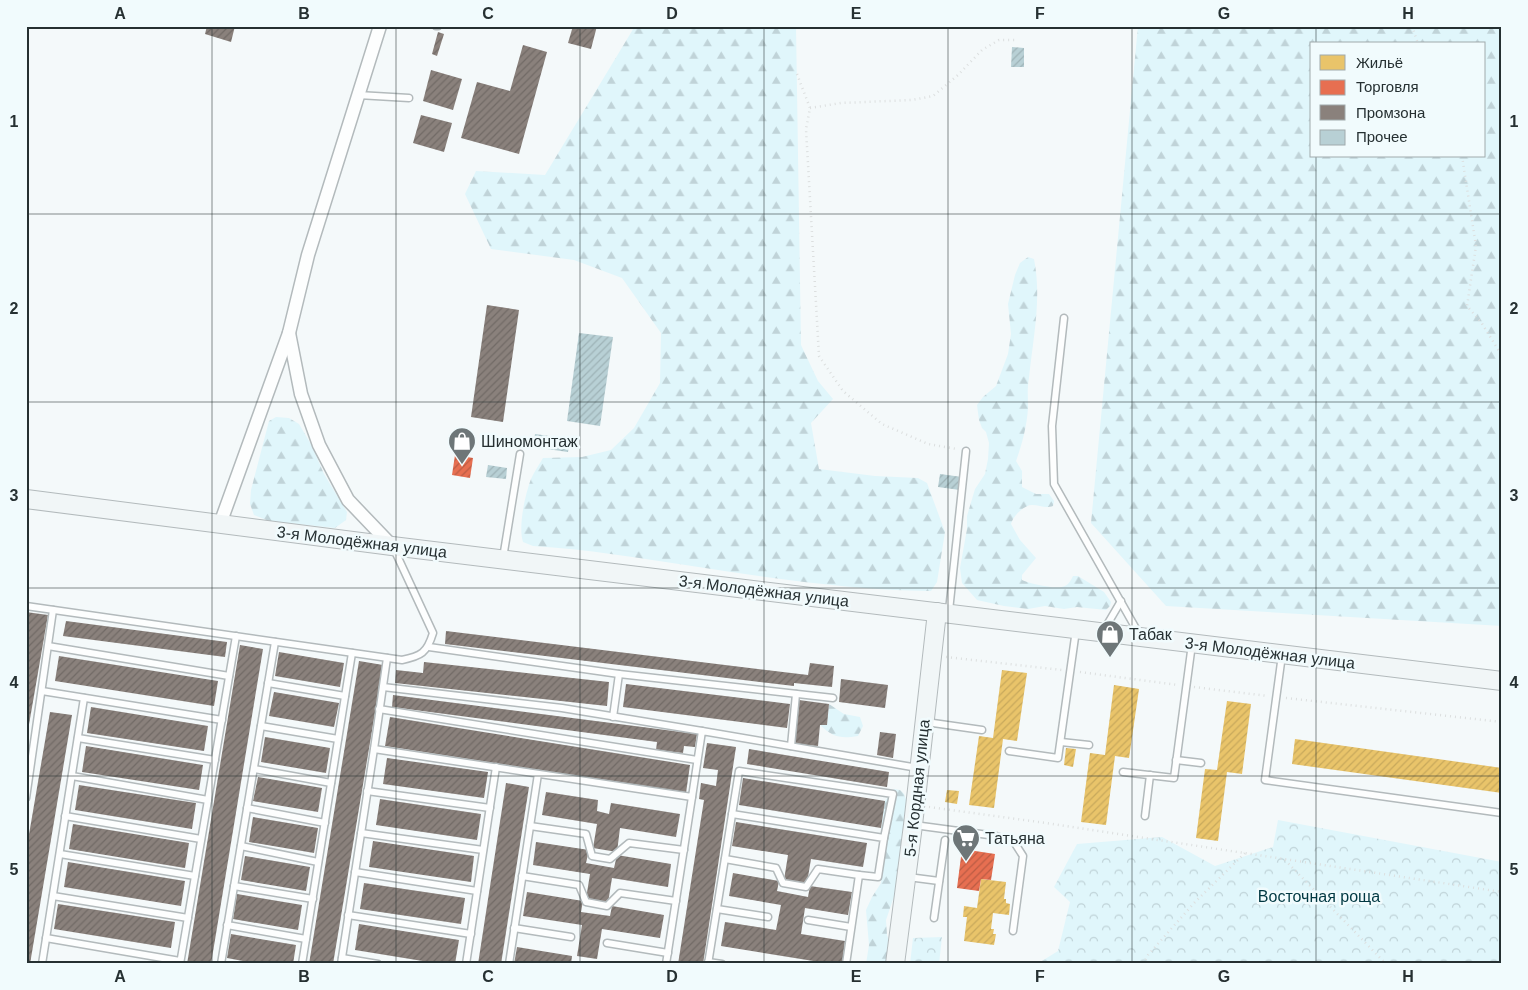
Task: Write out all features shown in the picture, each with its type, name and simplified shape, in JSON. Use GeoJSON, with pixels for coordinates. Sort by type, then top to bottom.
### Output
{"type":"FeatureCollection","features":[{"type":"Feature","properties":{"kind":"main road","name":"3-я Молодёжная улица"},"geometry":{"type":"LineString","coordinates":[[26,499],[392,546],[1502,681]]}},
{"type":"Feature","properties":{"kind":"main road","name":"5-я Кордная улица"},"geometry":{"type":"LineString","coordinates":[[895,964],[932,655],[943,612]]}},
{"type":"Feature","properties":{"kind":"street"},"geometry":{"type":"LineString","coordinates":[[220,524],[289,333],[308,255],[380,26]]}},
{"type":"Feature","properties":{"kind":"street"},"geometry":{"type":"LineString","coordinates":[[289,333],[301,394],[318,445],[348,500],[392,546]]}},
{"type":"Feature","properties":{"kind":"lane"},"geometry":{"type":"LineString","coordinates":[[358,95],[409,98]]}},
{"type":"Feature","properties":{"kind":"lane"},"geometry":{"type":"LineString","coordinates":[[1064,318],[1052,426],[1054,484],[1141,637]]}},
{"type":"Feature","properties":{"kind":"lane"},"geometry":{"type":"LineString","coordinates":[[943,612],[966,451]]}},
{"type":"Feature","properties":{"kind":"lane"},"geometry":{"type":"LineString","coordinates":[[503,559],[520,454]]}},
{"type":"Feature","properties":{"kind":"lane"},"geometry":{"type":"LineString","coordinates":[[26,606],[402,660],[417,657],[429,648],[433,633],[392,546]]}},
{"type":"Feature","properties":{"kind":"lane"},"geometry":{"type":"LineString","coordinates":[[1102,632],[1121,601]]}},
{"type":"Feature","properties":{"kind":"lane"},"geometry":{"type":"LineString","coordinates":[[26,798],[53,610]]}},
{"type":"Feature","properties":{"kind":"lane"},"geometry":{"type":"LineString","coordinates":[[1009,751],[1058,758],[1076,629]]}},
{"type":"Feature","properties":{"kind":"lane"},"geometry":{"type":"LineString","coordinates":[[46,938],[180,963],[236,636]]}},
{"type":"Feature","properties":{"kind":"lane"},"geometry":{"type":"LineString","coordinates":[[221,964],[275,642]]}},
{"type":"Feature","properties":{"kind":"lane"},"geometry":{"type":"LineString","coordinates":[[1123,772],[1174,778],[1192,643]]}},
{"type":"Feature","properties":{"kind":"lane"},"geometry":{"type":"LineString","coordinates":[[48,646],[229,676]]}},
{"type":"Feature","properties":{"kind":"lane"},"geometry":{"type":"LineString","coordinates":[[429,648],[620,674],[833,698]]}},
{"type":"Feature","properties":{"kind":"lane"},"geometry":{"type":"LineString","coordinates":[[302,964],[352,653]]}},
{"type":"Feature","properties":{"kind":"lane"},"geometry":{"type":"LineString","coordinates":[[1282,654],[1265,780],[1502,813]]}},
{"type":"Feature","properties":{"kind":"lane"},"geometry":{"type":"LineString","coordinates":[[378,964],[342,961],[387,658]]}},
{"type":"Feature","properties":{"kind":"lane"},"geometry":{"type":"LineString","coordinates":[[612,717],[620,674]]}},
{"type":"Feature","properties":{"kind":"lane"},"geometry":{"type":"LineString","coordinates":[[268,683],[345,696]]}},
{"type":"Feature","properties":{"kind":"lane"},"geometry":{"type":"LineString","coordinates":[[383,687],[562,708],[919,768]]}},
{"type":"Feature","properties":{"kind":"lane"},"geometry":{"type":"LineString","coordinates":[[42,691],[222,720]]}},
{"type":"Feature","properties":{"kind":"lane"},"geometry":{"type":"LineString","coordinates":[[791,746],[796,694]]}},
{"type":"Feature","properties":{"kind":"lane"},"geometry":{"type":"LineString","coordinates":[[42,964],[84,698]]}},
{"type":"Feature","properties":{"kind":"lane"},"geometry":{"type":"LineString","coordinates":[[379,709],[697,760]]}},
{"type":"Feature","properties":{"kind":"lane"},"geometry":{"type":"LineString","coordinates":[[924,722],[982,730]]}},
{"type":"Feature","properties":{"kind":"lane"},"geometry":{"type":"LineString","coordinates":[[261,726],[338,739]]}},
{"type":"Feature","properties":{"kind":"lane"},"geometry":{"type":"LineString","coordinates":[[666,964],[702,731]]}},
{"type":"Feature","properties":{"kind":"lane"},"geometry":{"type":"LineString","coordinates":[[78,738],[215,760]]}},
{"type":"Feature","properties":{"kind":"lane"},"geometry":{"type":"LineString","coordinates":[[1061,742],[1089,746]]}},
{"type":"Feature","properties":{"kind":"lane"},"geometry":{"type":"LineString","coordinates":[[374,749],[692,797]]}},
{"type":"Feature","properties":{"kind":"lane"},"geometry":{"type":"LineString","coordinates":[[1176,760],[1201,763]]}},
{"type":"Feature","properties":{"kind":"lane"},"geometry":{"type":"LineString","coordinates":[[466,964],[496,767]]}},
{"type":"Feature","properties":{"kind":"lane"},"geometry":{"type":"LineString","coordinates":[[254,769],[331,783]]}},
{"type":"Feature","properties":{"kind":"lane"},"geometry":{"type":"LineString","coordinates":[[722,964],[708,963],[739,771],[893,794],[878,877],[818,869],[806,887],[783,883],[776,868],[725,859]]}},
{"type":"Feature","properties":{"kind":"lane"},"geometry":{"type":"LineString","coordinates":[[509,964],[538,774]]}},
{"type":"Feature","properties":{"kind":"lane"},"geometry":{"type":"LineString","coordinates":[[1145,816],[1150,775]]}},
{"type":"Feature","properties":{"kind":"lane"},"geometry":{"type":"LineString","coordinates":[[72,776],[208,800]]}},
{"type":"Feature","properties":{"kind":"lane"},"geometry":{"type":"LineString","coordinates":[[367,791],[490,808]]}},
{"type":"Feature","properties":{"kind":"lane"},"geometry":{"type":"LineString","coordinates":[[247,808],[325,823]]}},
{"type":"Feature","properties":{"kind":"lane"},"geometry":{"type":"LineString","coordinates":[[732,814],[884,838]]}},
{"type":"Feature","properties":{"kind":"lane"},"geometry":{"type":"LineString","coordinates":[[65,816],[201,840]]}},
{"type":"Feature","properties":{"kind":"lane"},"geometry":{"type":"LineString","coordinates":[[913,825],[996,836],[1014,842],[1023,856],[1013,931]]}},
{"type":"Feature","properties":{"kind":"lane"},"geometry":{"type":"LineString","coordinates":[[530,826],[586,834],[592,856],[610,859],[629,843],[684,850]]}},
{"type":"Feature","properties":{"kind":"lane"},"geometry":{"type":"LineString","coordinates":[[361,833],[483,850]]}},
{"type":"Feature","properties":{"kind":"lane"},"geometry":{"type":"LineString","coordinates":[[934,918],[945,840]]}},
{"type":"Feature","properties":{"kind":"lane"},"geometry":{"type":"LineString","coordinates":[[241,846],[318,862]]}},
{"type":"Feature","properties":{"kind":"lane"},"geometry":{"type":"LineString","coordinates":[[60,854],[195,876]]}},
{"type":"Feature","properties":{"kind":"lane"},"geometry":{"type":"LineString","coordinates":[[355,872],[477,891]]}},
{"type":"Feature","properties":{"kind":"lane"},"geometry":{"type":"LineString","coordinates":[[846,964],[859,875]]}},
{"type":"Feature","properties":{"kind":"lane"},"geometry":{"type":"LineString","coordinates":[[522,876],[579,885],[586,902],[607,906],[620,892],[676,901]]}},
{"type":"Feature","properties":{"kind":"lane"},"geometry":{"type":"LineString","coordinates":[[906,876],[939,881]]}},
{"type":"Feature","properties":{"kind":"lane"},"geometry":{"type":"LineString","coordinates":[[234,886],[312,899]]}},
{"type":"Feature","properties":{"kind":"lane"},"geometry":{"type":"LineString","coordinates":[[53,896],[188,918]]}},
{"type":"Feature","properties":{"kind":"lane"},"geometry":{"type":"LineString","coordinates":[[717,908],[768,917]]}},
{"type":"Feature","properties":{"kind":"lane"},"geometry":{"type":"LineString","coordinates":[[348,915],[471,934]]}},
{"type":"Feature","properties":{"kind":"lane"},"geometry":{"type":"LineString","coordinates":[[808,920],[851,927]]}},
{"type":"Feature","properties":{"kind":"lane"},"geometry":{"type":"LineString","coordinates":[[228,925],[306,939]]}},
{"type":"Feature","properties":{"kind":"lane"},"geometry":{"type":"LineString","coordinates":[[514,928],[571,937]]}},
{"type":"Feature","properties":{"kind":"lane"},"geometry":{"type":"LineString","coordinates":[[607,943],[668,953]]}},
{"type":"Feature","properties":{"kind":"path"},"geometry":{"type":"LineString","coordinates":[[1412,26],[1417,42]]}},
{"type":"Feature","properties":{"kind":"path"},"geometry":{"type":"LineString","coordinates":[[810,108],[841,103],[912,100],[933,96],[982,50],[999,40],[1016,40]]}},
{"type":"Feature","properties":{"kind":"path"},"geometry":{"type":"LineString","coordinates":[[797,74],[810,108],[806,129],[820,356],[843,391],[882,424],[928,444],[966,451]]}},
{"type":"Feature","properties":{"kind":"path"},"geometry":{"type":"LineString","coordinates":[[1462,158],[1476,246],[1467,306],[1481,322],[1502,356]]}},
{"type":"Feature","properties":{"kind":"path"},"geometry":{"type":"LineString","coordinates":[[932,655],[1276,697],[1502,722]]}},
{"type":"Feature","properties":{"kind":"path"},"geometry":{"type":"LineString","coordinates":[[915,804],[1502,892]]}},
{"type":"Feature","properties":{"kind":"path"},"geometry":{"type":"LineString","coordinates":[[1143,964],[1148,955],[1195,902],[1245,853]]}},
{"type":"Feature","properties":{"kind":"path"},"geometry":{"type":"LineString","coordinates":[[1284,859],[1386,964]]}},
{"type":"Feature","properties":{"kind":"green space"},"geometry":{"type":"Polygon","coordinates":[[[635,26],[796,26],[801,345],[818,381],[833,399],[811,423],[819,469],[875,476],[918,478],[927,483],[945,532],[937,582],[931,591],[811,583],[612,554],[533,546],[523,542],[521,528],[527,493],[532,476],[543,458],[582,457],[611,450],[634,428],[660,383],[661,333],[622,278],[574,260],[491,249],[465,194],[476,171],[545,175],[635,26]]]}},
{"type":"Feature","properties":{"kind":"green space"},"geometry":{"type":"Polygon","coordinates":[[[1138,26],[1502,26],[1502,626],[1166,606],[1091,523],[1138,26]]]}},
{"type":"Feature","properties":{"kind":"green space"},"geometry":{"type":"Polygon","coordinates":[[[1028,257],[1034,259],[1037,304],[1028,386],[1028,408],[1024,435],[1016,461],[1022,471],[1022,487],[1036,494],[1049,494],[1054,501],[1053,506],[1050,507],[1029,505],[1019,512],[1012,521],[1011,524],[1020,540],[1036,558],[1022,575],[1022,580],[1044,586],[1061,587],[1068,584],[1073,576],[1078,576],[1104,592],[1111,602],[1106,610],[1077,607],[1064,609],[1045,606],[1028,609],[1004,606],[977,600],[962,583],[960,568],[967,529],[967,516],[975,489],[985,474],[988,459],[989,443],[986,432],[979,420],[977,405],[996,386],[1008,354],[1011,334],[1008,304],[1020,263],[1028,257]]]}},
{"type":"Feature","properties":{"kind":"green space"},"geometry":{"type":"Polygon","coordinates":[[[276,417],[289,418],[299,424],[312,446],[324,474],[347,512],[346,520],[335,528],[269,521],[254,515],[250,504],[251,490],[269,421],[276,417]]]}},
{"type":"Feature","properties":{"kind":"green space"},"geometry":{"type":"Polygon","coordinates":[[[829,704],[844,714],[860,717],[863,726],[858,736],[837,736],[820,725],[827,725],[829,704]]]}},
{"type":"Feature","properties":{"kind":"green space"},"geometry":{"type":"Polygon","coordinates":[[[894,789],[900,790],[904,794],[910,810],[905,864],[886,920],[890,944],[887,964],[866,964],[869,945],[866,910],[881,883],[886,841],[884,830],[881,828],[885,801],[894,789]]]}},
{"type":"Feature","properties":{"kind":"green space","name":"Восточная роща"},"geometry":{"type":"Polygon","coordinates":[[[1278,820],[1502,862],[1502,964],[1037,964],[1058,951],[1070,902],[1054,887],[1077,844],[1162,837],[1215,866],[1273,847],[1278,820]]]}},
{"type":"Feature","properties":{"kind":"green space"},"geometry":{"type":"Polygon","coordinates":[[[942,937],[939,964],[910,964],[913,938],[942,937]]]}},
{"type":"Feature","properties":{"kind":"building: Жильё"},"geometry":{"type":"Polygon","coordinates":[[[1002,670],[1027,673],[1017,741],[1003,739],[994,808],[969,805],[979,736],[993,738],[1002,670]]]}},
{"type":"Feature","properties":{"kind":"building: Жильё"},"geometry":{"type":"Polygon","coordinates":[[[1114,685],[1139,689],[1129,758],[1115,756],[1106,825],[1081,822],[1090,753],[1105,755],[1114,685]]]}},
{"type":"Feature","properties":{"kind":"building: Жильё"},"geometry":{"type":"Polygon","coordinates":[[[1227,701],[1251,704],[1242,774],[1227,772],[1218,841],[1196,838],[1205,769],[1217,770],[1227,701]]]}},
{"type":"Feature","properties":{"kind":"building: Жильё"},"geometry":{"type":"Polygon","coordinates":[[[1295,739],[1502,768],[1502,793],[1292,764],[1295,739]]]}},
{"type":"Feature","properties":{"kind":"building: Жильё"},"geometry":{"type":"Polygon","coordinates":[[[1066,748],[1076,749],[1073,767],[1064,765],[1066,748]]]}},
{"type":"Feature","properties":{"kind":"building: Жильё"},"geometry":{"type":"Polygon","coordinates":[[[947,790],[959,791],[957,804],[945,802],[947,790]]]}},
{"type":"Feature","properties":{"kind":"building: Жильё"},"geometry":{"type":"Polygon","coordinates":[[[981,879],[1006,882],[1004,899],[1006,899],[1006,903],[1010,904],[1009,915],[993,913],[991,929],[994,929],[993,934],[996,934],[994,945],[964,941],[967,917],[963,917],[964,906],[977,908],[981,879]]]}},
{"type":"Feature","properties":{"kind":"building: Торговля"},"geometry":{"type":"Polygon","coordinates":[[[455,455],[473,458],[470,478],[452,475],[455,455]]]}},
{"type":"Feature","properties":{"kind":"building: Торговля"},"geometry":{"type":"Polygon","coordinates":[[[962,849],[995,854],[991,880],[981,879],[979,891],[957,888],[962,849]]]}},
{"type":"Feature","properties":{"kind":"building: Промзона"},"geometry":{"type":"Polygon","coordinates":[[[207,26],[235,26],[231,42],[205,34],[207,26]]]}},
{"type":"Feature","properties":{"kind":"building: Промзона"},"geometry":{"type":"Polygon","coordinates":[[[573,26],[597,26],[591,49],[568,43],[573,26]]]}},
{"type":"Feature","properties":{"kind":"building: Промзона"},"geometry":{"type":"Polygon","coordinates":[[[438,32],[444,34],[437,56],[432,54],[438,32]]]}},
{"type":"Feature","properties":{"kind":"building: Промзона"},"geometry":{"type":"Polygon","coordinates":[[[523,45],[547,52],[519,154],[461,138],[477,82],[510,91],[523,45]]]}},
{"type":"Feature","properties":{"kind":"building: Промзона"},"geometry":{"type":"Polygon","coordinates":[[[431,70],[462,79],[453,110],[423,101],[431,70]]]}},
{"type":"Feature","properties":{"kind":"building: Промзона"},"geometry":{"type":"Polygon","coordinates":[[[421,115],[452,123],[444,152],[413,143],[421,115]]]}},
{"type":"Feature","properties":{"kind":"building: Промзона"},"geometry":{"type":"Polygon","coordinates":[[[487,305],[519,310],[503,422],[471,417],[487,305]]]}},
{"type":"Feature","properties":{"kind":"building: Промзона"},"geometry":{"type":"Polygon","coordinates":[[[26,612],[48,615],[27,736],[26,736],[26,612]]]}},
{"type":"Feature","properties":{"kind":"building: Промзона"},"geometry":{"type":"Polygon","coordinates":[[[66,621],[227,642],[225,657],[63,636],[66,621]]]}},
{"type":"Feature","properties":{"kind":"building: Промзона"},"geometry":{"type":"Polygon","coordinates":[[[446,631],[808,675],[810,663],[834,666],[832,687],[794,683],[794,686],[445,644],[446,631]]]}},
{"type":"Feature","properties":{"kind":"building: Промзона"},"geometry":{"type":"Polygon","coordinates":[[[240,645],[263,649],[211,964],[187,964],[240,645]]]}},
{"type":"Feature","properties":{"kind":"building: Промзона"},"geometry":{"type":"Polygon","coordinates":[[[279,652],[344,663],[340,687],[275,676],[279,652]]]}},
{"type":"Feature","properties":{"kind":"building: Промзона"},"geometry":{"type":"Polygon","coordinates":[[[59,656],[218,681],[214,706],[55,681],[59,656]]]}},
{"type":"Feature","properties":{"kind":"building: Промзона"},"geometry":{"type":"Polygon","coordinates":[[[359,661],[383,665],[333,964],[309,964],[359,661]]]}},
{"type":"Feature","properties":{"kind":"building: Промзона"},"geometry":{"type":"Polygon","coordinates":[[[424,662],[609,682],[607,706],[395,683],[396,670],[423,673],[424,662]]]}},
{"type":"Feature","properties":{"kind":"building: Промзона"},"geometry":{"type":"Polygon","coordinates":[[[841,679],[888,685],[885,708],[839,702],[841,679]]]}},
{"type":"Feature","properties":{"kind":"building: Промзона"},"geometry":{"type":"Polygon","coordinates":[[[626,684],[790,704],[787,728],[623,707],[626,684]]]}},
{"type":"Feature","properties":{"kind":"building: Промзона"},"geometry":{"type":"Polygon","coordinates":[[[274,692],[339,703],[334,727],[269,716],[274,692]]]}},
{"type":"Feature","properties":{"kind":"building: Промзона"},"geometry":{"type":"Polygon","coordinates":[[[393,695],[697,734],[695,747],[684,746],[683,753],[656,750],[657,742],[392,707],[393,695]]]}},
{"type":"Feature","properties":{"kind":"building: Промзона"},"geometry":{"type":"Polygon","coordinates":[[[799,700],[829,704],[827,725],[820,725],[818,746],[794,744],[799,700]]]}},
{"type":"Feature","properties":{"kind":"building: Промзона"},"geometry":{"type":"Polygon","coordinates":[[[91,707],[208,726],[204,751],[87,733],[91,707]]]}},
{"type":"Feature","properties":{"kind":"building: Промзона"},"geometry":{"type":"Polygon","coordinates":[[[50,712],[72,715],[30,964],[26,964],[26,852],[50,712]]]}},
{"type":"Feature","properties":{"kind":"building: Промзона"},"geometry":{"type":"Polygon","coordinates":[[[390,717],[690,765],[686,793],[385,746],[390,717]]]}},
{"type":"Feature","properties":{"kind":"building: Промзона"},"geometry":{"type":"Polygon","coordinates":[[[880,732],[896,734],[893,758],[877,755],[880,732]]]}},
{"type":"Feature","properties":{"kind":"building: Промзона"},"geometry":{"type":"Polygon","coordinates":[[[265,737],[330,748],[326,773],[261,762],[265,737]]]}},
{"type":"Feature","properties":{"kind":"building: Промзона"},"geometry":{"type":"Polygon","coordinates":[[[707,743],[736,747],[703,964],[678,964],[704,800],[699,799],[701,783],[716,786],[718,770],[703,768],[707,743]]]}},
{"type":"Feature","properties":{"kind":"building: Промзона"},"geometry":{"type":"Polygon","coordinates":[[[86,746],[203,765],[199,790],[82,772],[86,746]]]}},
{"type":"Feature","properties":{"kind":"building: Промзона"},"geometry":{"type":"Polygon","coordinates":[[[749,749],[889,772],[887,787],[747,764],[749,749]]]}},
{"type":"Feature","properties":{"kind":"building: Промзона"},"geometry":{"type":"Polygon","coordinates":[[[387,758],[488,772],[484,798],[383,784],[387,758]]]}},
{"type":"Feature","properties":{"kind":"building: Промзона"},"geometry":{"type":"Polygon","coordinates":[[[258,777],[322,788],[318,812],[253,801],[258,777]]]}},
{"type":"Feature","properties":{"kind":"building: Промзона"},"geometry":{"type":"Polygon","coordinates":[[[743,778],[885,801],[881,828],[739,805],[743,778]]]}},
{"type":"Feature","properties":{"kind":"building: Промзона"},"geometry":{"type":"Polygon","coordinates":[[[506,783],[529,787],[501,964],[478,964],[506,783]]]}},
{"type":"Feature","properties":{"kind":"building: Промзона"},"geometry":{"type":"Polygon","coordinates":[[[79,785],[196,803],[192,829],[75,810],[79,785]]]}},
{"type":"Feature","properties":{"kind":"building: Промзона"},"geometry":{"type":"Polygon","coordinates":[[[546,792],[598,800],[597,811],[609,814],[611,803],[680,814],[676,837],[620,828],[617,852],[593,848],[597,824],[542,815],[546,792]]]}},
{"type":"Feature","properties":{"kind":"building: Промзона"},"geometry":{"type":"Polygon","coordinates":[[[380,799],[481,814],[477,840],[376,825],[380,799]]]}},
{"type":"Feature","properties":{"kind":"building: Промзона"},"geometry":{"type":"Polygon","coordinates":[[[253,817],[318,828],[314,853],[249,842],[253,817]]]}},
{"type":"Feature","properties":{"kind":"building: Промзона"},"geometry":{"type":"Polygon","coordinates":[[[736,822],[867,843],[863,867],[811,859],[807,883],[784,880],[788,855],[732,846],[736,822]]]}},
{"type":"Feature","properties":{"kind":"building: Промзона"},"geometry":{"type":"Polygon","coordinates":[[[73,824],[189,843],[185,868],[69,849],[73,824]]]}},
{"type":"Feature","properties":{"kind":"building: Промзона"},"geometry":{"type":"Polygon","coordinates":[[[373,841],[474,856],[471,882],[369,867],[373,841]]]}},
{"type":"Feature","properties":{"kind":"building: Промзона"},"geometry":{"type":"Polygon","coordinates":[[[536,842],[589,850],[586,863],[614,868],[617,855],[671,864],[668,887],[612,878],[608,903],[586,899],[590,874],[533,865],[536,842]]]}},
{"type":"Feature","properties":{"kind":"building: Промзона"},"geometry":{"type":"Polygon","coordinates":[[[245,856],[310,867],[306,891],[241,880],[245,856]]]}},
{"type":"Feature","properties":{"kind":"building: Промзона"},"geometry":{"type":"Polygon","coordinates":[[[68,862],[185,881],[181,906],[64,887],[68,862]]]}},
{"type":"Feature","properties":{"kind":"building: Промзона"},"geometry":{"type":"Polygon","coordinates":[[[733,873],[779,881],[777,891],[808,897],[810,886],[852,892],[848,915],[805,908],[801,934],[845,941],[842,964],[721,946],[725,922],[776,930],[781,905],[729,896],[733,873]]]}},
{"type":"Feature","properties":{"kind":"building: Промзона"},"geometry":{"type":"Polygon","coordinates":[[[364,883],[465,898],[461,924],[360,909],[364,883]]]}},
{"type":"Feature","properties":{"kind":"building: Промзона"},"geometry":{"type":"Polygon","coordinates":[[[527,892],[583,901],[581,912],[610,916],[612,906],[664,915],[660,938],[602,929],[597,959],[577,956],[582,925],[523,916],[527,892]]]}},
{"type":"Feature","properties":{"kind":"building: Промзона"},"geometry":{"type":"Polygon","coordinates":[[[237,894],[302,905],[298,930],[233,919],[237,894]]]}},
{"type":"Feature","properties":{"kind":"building: Промзона"},"geometry":{"type":"Polygon","coordinates":[[[58,904],[175,922],[171,948],[54,929],[58,904]]]}},
{"type":"Feature","properties":{"kind":"building: Промзона"},"geometry":{"type":"Polygon","coordinates":[[[359,924],[459,940],[455,964],[441,964],[355,950],[359,924]]]}},
{"type":"Feature","properties":{"kind":"building: Промзона"},"geometry":{"type":"Polygon","coordinates":[[[231,934],[296,945],[293,964],[259,964],[227,958],[231,934]]]}},
{"type":"Feature","properties":{"kind":"building: Промзона"},"geometry":{"type":"Polygon","coordinates":[[[517,947],[572,956],[571,964],[514,964],[517,947]]]}},
{"type":"Feature","properties":{"kind":"building: Прочее"},"geometry":{"type":"Polygon","coordinates":[[[1012,47],[1024,48],[1024,67],[1011,67],[1012,47]]]}},
{"type":"Feature","properties":{"kind":"building: Прочее"},"geometry":{"type":"Polygon","coordinates":[[[579,333],[613,337],[600,426],[567,421],[579,333]]]}},
{"type":"Feature","properties":{"kind":"building: Прочее"},"geometry":{"type":"Polygon","coordinates":[[[535,434],[570,439],[568,452],[533,447],[535,434]]]}},
{"type":"Feature","properties":{"kind":"building: Прочее"},"geometry":{"type":"Polygon","coordinates":[[[488,465],[507,468],[506,479],[486,477],[488,465]]]}},
{"type":"Feature","properties":{"kind":"building: Прочее"},"geometry":{"type":"Polygon","coordinates":[[[940,474],[962,477],[960,490],[938,487],[940,474]]]}},
{"type":"Feature","properties":{"kind":"place","name":"Шиномонтаж"},"geometry":{"type":"Point","coordinates":[462,465]}},
{"type":"Feature","properties":{"kind":"place","name":"Табак"},"geometry":{"type":"Point","coordinates":[1110,658]}},
{"type":"Feature","properties":{"kind":"place","name":"Татьяна"},"geometry":{"type":"Point","coordinates":[966,862]}}]}
